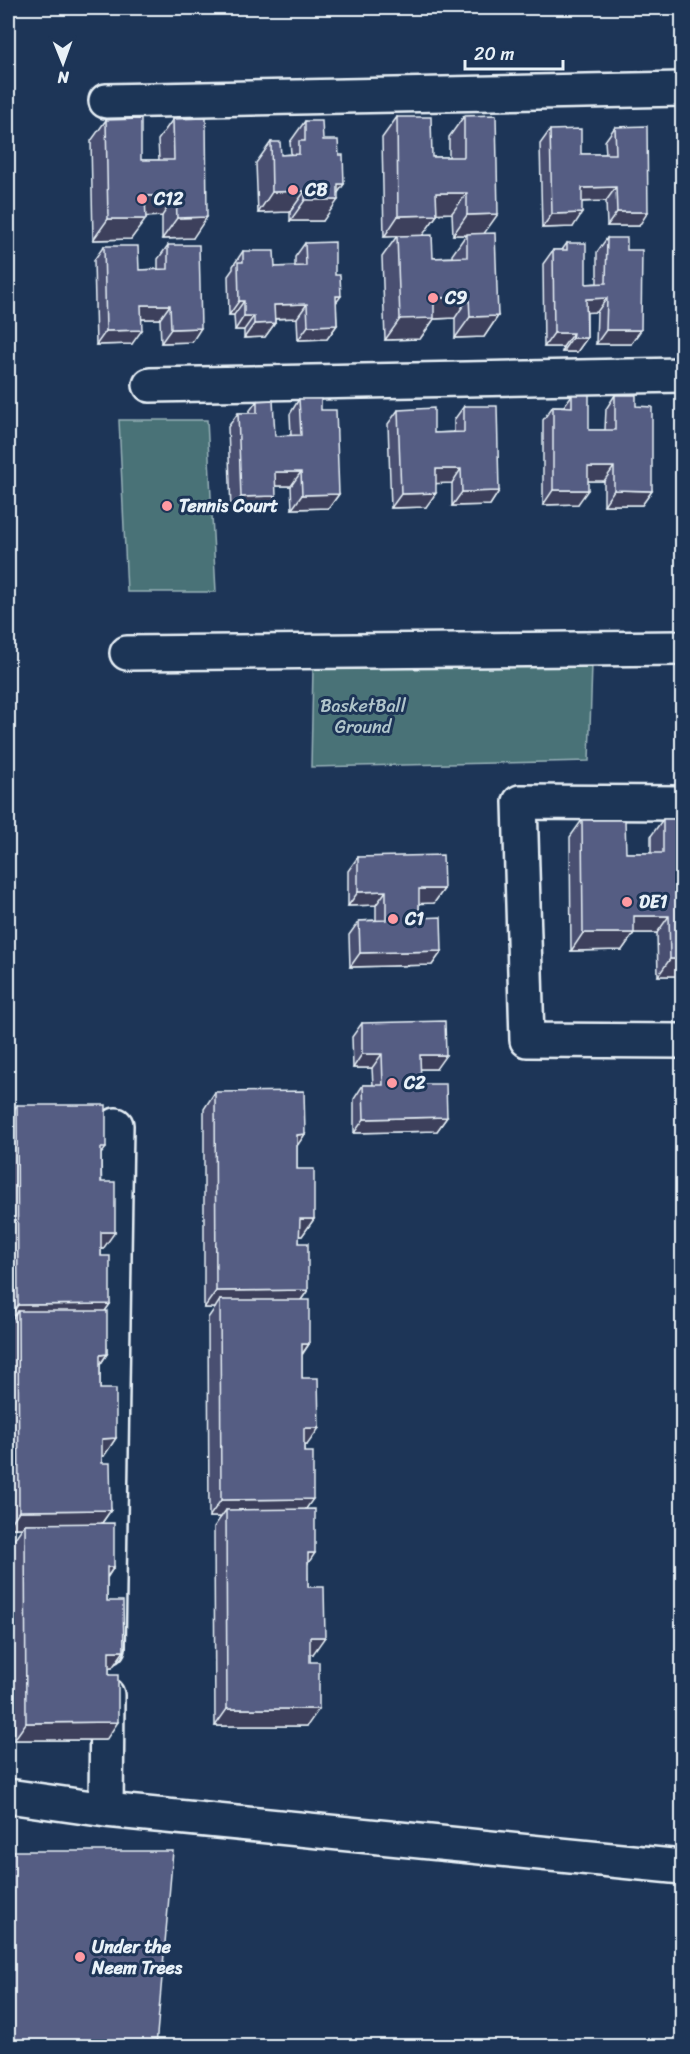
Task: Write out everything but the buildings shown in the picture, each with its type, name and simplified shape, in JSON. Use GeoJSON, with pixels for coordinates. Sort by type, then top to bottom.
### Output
{"type":"FeatureCollection","features":[{"type":"Feature","properties":{"kind":"street"},"geometry":{"type":"LineString","coordinates":[[106,100],[682,89]]}},
{"type":"Feature","properties":{"kind":"street"},"geometry":{"type":"LineString","coordinates":[[150,385],[682,375]]}},
{"type":"Feature","properties":{"kind":"street"},"geometry":{"type":"LineString","coordinates":[[127,653],[682,648]]}},
{"type":"Feature","properties":{"kind":"street"},"geometry":{"type":"LineString","coordinates":[[682,803],[520,802],[527,1040],[682,1041]]}},
{"type":"Feature","properties":{"kind":"street"},"geometry":{"type":"LineString","coordinates":[[106,1810],[116,1125]]}},
{"type":"Feature","properties":{"kind":"street"},"geometry":{"type":"LineString","coordinates":[[8,1796],[106,1810],[682,1867]]}},
{"type":"Feature","properties":{"kind":"green space","name":"Tennis Court"},"geometry":{"type":"Polygon","coordinates":[[[119,420],[207,420],[216,592],[127,592],[119,420]]]}},
{"type":"Feature","properties":{"kind":"green space","name":"BasketBall Ground"},"geometry":{"type":"Polygon","coordinates":[[[592,664],[589,761],[311,767],[313,668],[592,664]]]}},
{"type":"Feature","properties":{"kind":"place","name":"CB"},"geometry":{"type":"Point","coordinates":[293,190]}},
{"type":"Feature","properties":{"kind":"place","name":"C12"},"geometry":{"type":"Point","coordinates":[142,199]}},
{"type":"Feature","properties":{"kind":"place","name":"C9"},"geometry":{"type":"Point","coordinates":[433,298]}},
{"type":"Feature","properties":{"kind":"place","name":"Tennis Court"},"geometry":{"type":"Point","coordinates":[167,506]}},
{"type":"Feature","properties":{"kind":"place","name":"DE1"},"geometry":{"type":"Point","coordinates":[627,902]}},
{"type":"Feature","properties":{"kind":"place","name":"C1"},"geometry":{"type":"Point","coordinates":[393,919]}},
{"type":"Feature","properties":{"kind":"place","name":"C2"},"geometry":{"type":"Point","coordinates":[392,1083]}},
{"type":"Feature","properties":{"kind":"place","name":"Under the Neem Trees"},"geometry":{"type":"Point","coordinates":[80,1957]}}]}
